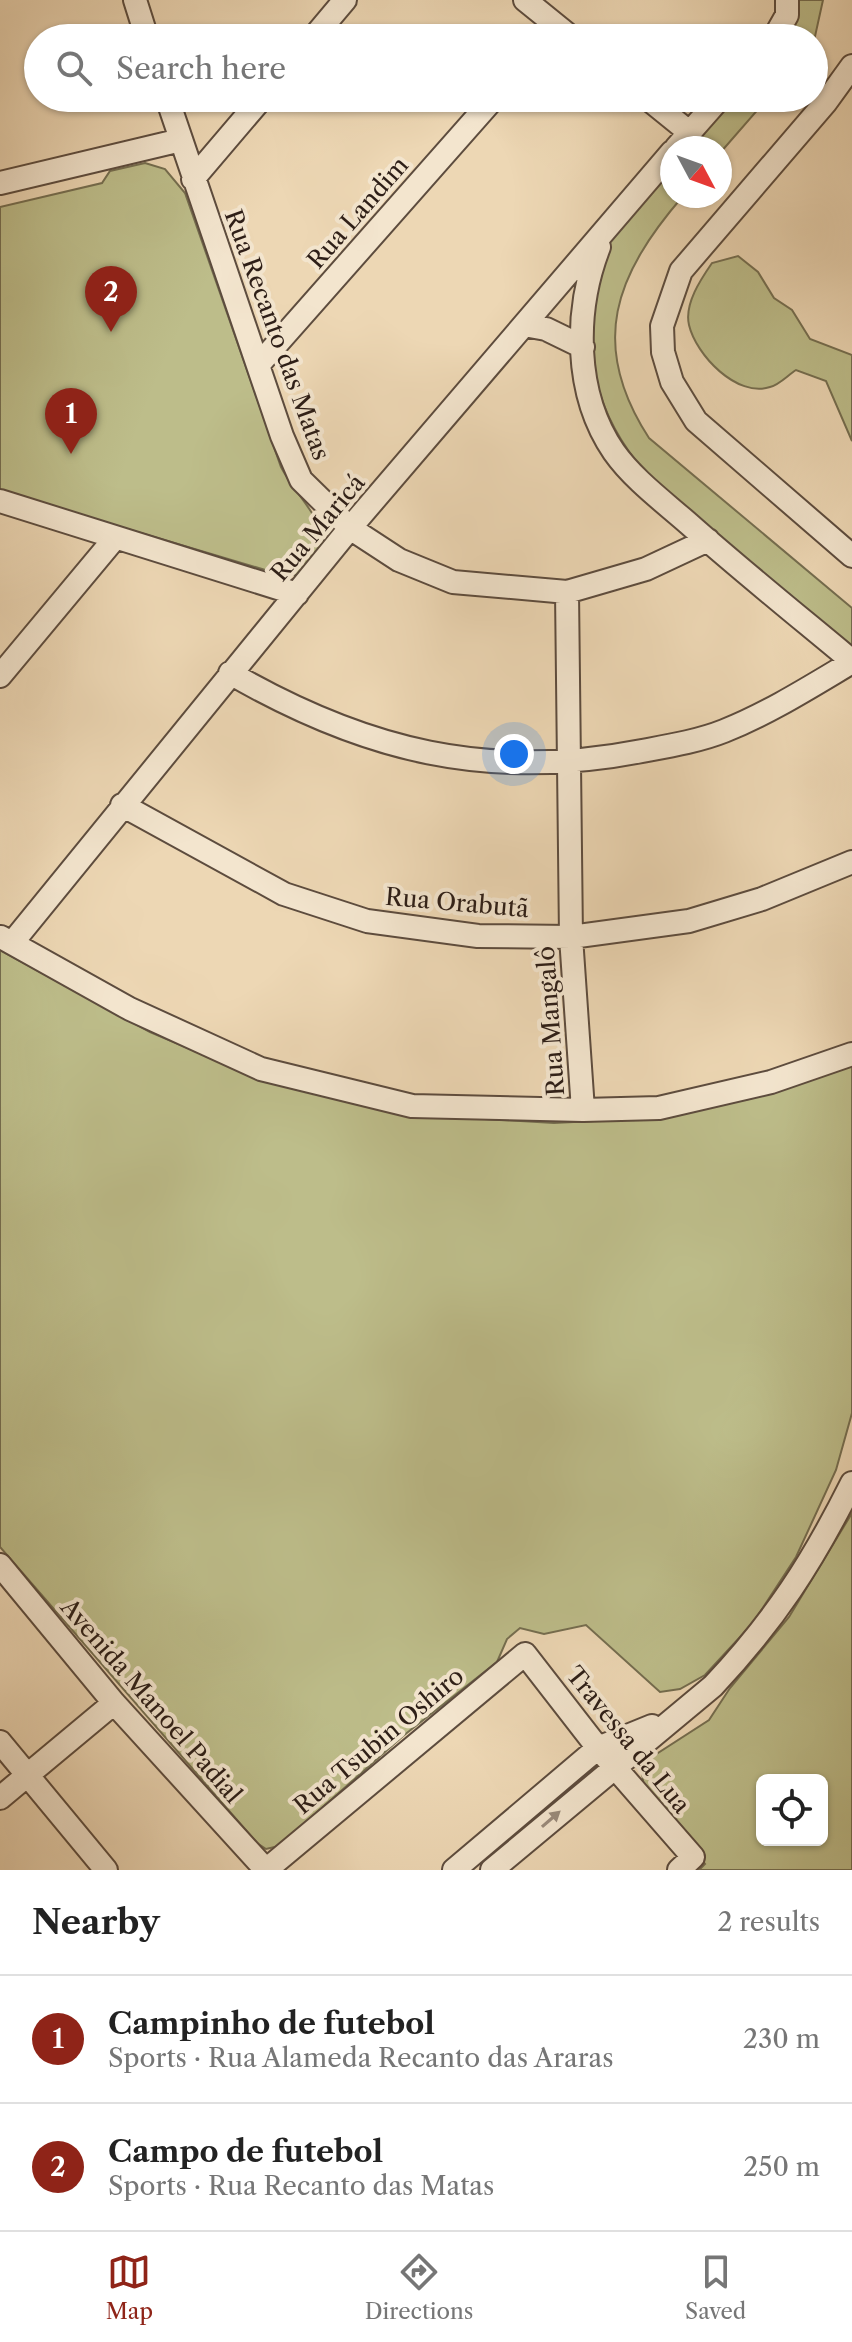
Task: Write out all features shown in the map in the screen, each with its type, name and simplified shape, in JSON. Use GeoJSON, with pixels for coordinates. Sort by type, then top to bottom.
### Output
{"type":"FeatureCollection","features":[{"type":"Feature","properties":{"kind":"street"},"geometry":{"type":"LineString","coordinates":[[135,0],[143,24]]}},
{"type":"Feature","properties":{"kind":"street"},"geometry":{"type":"LineString","coordinates":[[325,24],[345,0]]}},
{"type":"Feature","properties":{"kind":"street"},"geometry":{"type":"LineString","coordinates":[[525,0],[549,24]]}},
{"type":"Feature","properties":{"kind":"street"},"geometry":{"type":"LineString","coordinates":[[782,24],[787,15],[787,0]]}},
{"type":"Feature","properties":{"kind":"street"},"geometry":{"type":"LineString","coordinates":[[828,99],[852,66]]}},
{"type":"Feature","properties":{"kind":"street","name":"Rua Recanto das Matas"},"geometry":{"type":"LineString","coordinates":[[172,112],[260,363],[282,436],[301,480],[350,528],[399,560],[453,582],[567,592],[646,569],[708,540]]}},
{"type":"Feature","properties":{"kind":"street"},"geometry":{"type":"LineString","coordinates":[[193,179],[250,112]]}},
{"type":"Feature","properties":{"kind":"street","name":"Rua Landim"},"geometry":{"type":"LineString","coordinates":[[260,363],[482,112]]}},
{"type":"Feature","properties":{"kind":"street"},"geometry":{"type":"LineString","coordinates":[[657,112],[673,136]]}},
{"type":"Feature","properties":{"kind":"street","name":"Rua Maricá"},"geometry":{"type":"LineString","coordinates":[[686,136],[708,112]]}},
{"type":"Feature","properties":{"kind":"street"},"geometry":{"type":"LineString","coordinates":[[817,112],[681,271],[662,326],[663,352],[672,382],[696,421],[852,556]]}},
{"type":"Feature","properties":{"kind":"street"},"geometry":{"type":"LineString","coordinates":[[0,183],[181,140]]}},
{"type":"Feature","properties":{"kind":"street","name":"Rua Maricá"},"geometry":{"type":"LineString","coordinates":[[6,940],[122,805],[350,528],[660,166]]}},
{"type":"Feature","properties":{"kind":"street"},"geometry":{"type":"LineString","coordinates":[[230,673],[273,698],[333,725],[419,753],[491,763],[570,763],[722,732],[778,706],[852,662],[708,540],[615,453],[595,416],[581,321],[589,271],[605,231]]}},
{"type":"Feature","properties":{"kind":"street"},"geometry":{"type":"LineString","coordinates":[[524,325],[546,329],[583,347]]}},
{"type":"Feature","properties":{"kind":"street"},"geometry":{"type":"LineString","coordinates":[[0,501],[297,594]]}},
{"type":"Feature","properties":{"kind":"street"},"geometry":{"type":"LineString","coordinates":[[0,676],[115,538]]}},
{"type":"Feature","properties":{"kind":"street","name":"Rua Mangalô"},"geometry":{"type":"LineString","coordinates":[[567,592],[571,937],[583,1110]]}},
{"type":"Feature","properties":{"kind":"street","name":"Rua Orabutã"},"geometry":{"type":"LineString","coordinates":[[122,805],[284,894],[367,921],[478,936],[571,937],[689,921],[762,899],[852,862]]}},
{"type":"Feature","properties":{"kind":"street"},"geometry":{"type":"LineString","coordinates":[[6,940],[130,1009],[261,1069],[412,1106],[583,1110],[659,1108],[771,1082],[852,1054]]}},
{"type":"Feature","properties":{"kind":"street"},"geometry":{"type":"LineString","coordinates":[[492,1870],[737,1660],[792,1593],[852,1483]]}},
{"type":"Feature","properties":{"kind":"street","name":"Avenida Manoel Padial"},"geometry":{"type":"LineString","coordinates":[[0,1565],[114,1703],[266,1870]]}},
{"type":"Feature","properties":{"kind":"street","name":"Travessa da Lua"},"geometry":{"type":"LineString","coordinates":[[525,1654],[686,1864]]}},
{"type":"Feature","properties":{"kind":"street","name":"Rua Tsubin Oshiro"},"geometry":{"type":"LineString","coordinates":[[266,1870],[525,1654]]}},
{"type":"Feature","properties":{"kind":"street"},"geometry":{"type":"LineString","coordinates":[[0,1798],[114,1703]]}},
{"type":"Feature","properties":{"kind":"street"},"geometry":{"type":"LineString","coordinates":[[454,1870],[598,1748],[675,1716]]}},
{"type":"Feature","properties":{"kind":"street"},"geometry":{"type":"LineString","coordinates":[[0,1742],[106,1870]]}},
{"type":"Feature","properties":{"kind":"green space"},"geometry":{"type":"Polygon","coordinates":[[[797,0],[823,0],[818,24],[788,24],[797,0]]]}},
{"type":"Feature","properties":{"kind":"green space"},"geometry":{"type":"Polygon","coordinates":[[[718,112],[756,112],[732,139],[732,136],[697,136],[718,112]]]}},
{"type":"Feature","properties":{"kind":"green space"},"geometry":{"type":"Polygon","coordinates":[[[145,163],[165,169],[185,193],[281,467],[314,515],[323,535],[324,544],[298,575],[282,575],[0,491],[0,207],[102,183],[110,171],[145,163]]]}},
{"type":"Feature","properties":{"kind":"green space"},"geometry":{"type":"Polygon","coordinates":[[[660,178],[660,208],[673,208],[640,254],[626,283],[618,311],[615,341],[619,372],[630,404],[649,438],[852,608],[852,649],[645,472],[615,429],[597,384],[593,360],[594,310],[605,256],[613,236],[635,205],[660,178]]]}},
{"type":"Feature","properties":{"kind":"green space"},"geometry":{"type":"Polygon","coordinates":[[[738,256],[758,272],[774,298],[792,310],[810,339],[852,355],[852,441],[826,381],[796,370],[770,387],[757,389],[744,386],[720,371],[700,349],[688,317],[694,292],[712,263],[738,256]]]}},
{"type":"Feature","properties":{"kind":"green space"},"geometry":{"type":"Polygon","coordinates":[[[0,950],[150,1032],[235,1068],[435,1116],[554,1123],[633,1119],[749,1099],[852,1066],[852,1413],[836,1470],[796,1557],[753,1623],[705,1675],[680,1689],[660,1692],[586,1625],[544,1634],[520,1628],[507,1639],[497,1662],[403,1736],[279,1846],[266,1849],[257,1843],[0,1547],[0,950]]]}},
{"type":"Feature","properties":{"kind":"green space"},"geometry":{"type":"Polygon","coordinates":[[[852,1513],[852,1870],[699,1870],[705,1864],[644,1789],[641,1764],[709,1720],[730,1688],[789,1617],[852,1513]]]}},
{"type":"Feature","properties":{"kind":"place","name":"Campo de futebol"},"geometry":{"type":"Point","coordinates":[111,332]}},
{"type":"Feature","properties":{"kind":"place","name":"Campinho de futebol"},"geometry":{"type":"Point","coordinates":[71,454]}}]}
